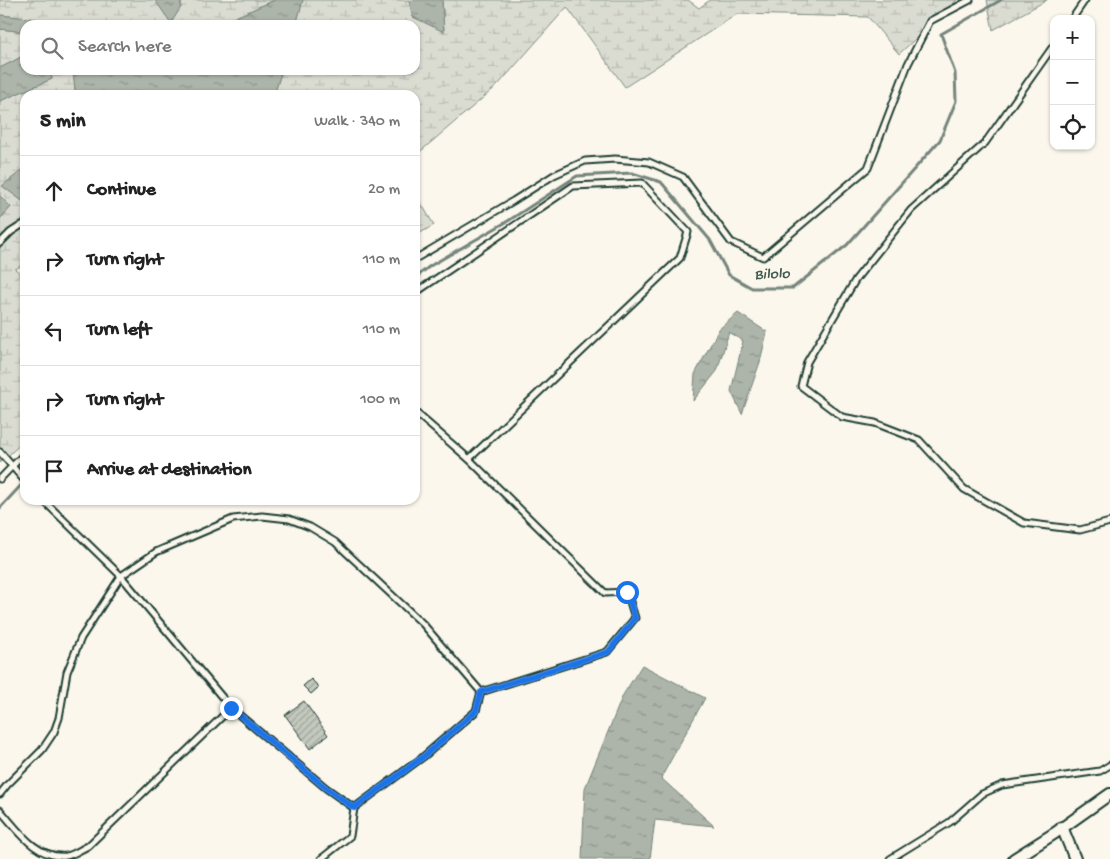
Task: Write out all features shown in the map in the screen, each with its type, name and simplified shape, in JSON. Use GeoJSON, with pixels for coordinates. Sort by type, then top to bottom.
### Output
{"type":"FeatureCollection","features":[{"type":"Feature","properties":{"kind":"street"},"geometry":{"type":"LineString","coordinates":[[1014,859],[1110,794]]}},
{"type":"Feature","properties":{"kind":"street"},"geometry":{"type":"LineString","coordinates":[[1062,828],[1075,859]]}},
{"type":"Feature","properties":{"kind":"lane"},"geometry":{"type":"LineString","coordinates":[[420,255],[554,175],[586,161],[615,159],[649,162],[683,177],[731,242],[763,257],[868,168],[908,64],[930,21],[970,0]]}},
{"type":"Feature","properties":{"kind":"lane"},"geometry":{"type":"LineString","coordinates":[[1075,15],[1085,0]]}},
{"type":"Feature","properties":{"kind":"lane"},"geometry":{"type":"LineString","coordinates":[[1050,51],[985,143],[910,210],[856,279],[807,362],[801,386],[842,417],[875,422],[919,440],[964,489],[1024,523],[1080,530],[1110,522]]}},
{"type":"Feature","properties":{"kind":"lane"},"geometry":{"type":"LineString","coordinates":[[420,290],[573,186],[642,183],[688,232],[680,258],[469,459]]}},
{"type":"Feature","properties":{"kind":"lane"},"geometry":{"type":"LineString","coordinates":[[0,243],[11,232],[20,227]]}},
{"type":"Feature","properties":{"kind":"lane"},"geometry":{"type":"LineString","coordinates":[[420,416],[469,459],[605,593],[627,592],[635,618],[608,652],[481,692]]}},
{"type":"Feature","properties":{"kind":"lane"},"geometry":{"type":"LineString","coordinates":[[0,452],[20,475]]}},
{"type":"Feature","properties":{"kind":"lane"},"geometry":{"type":"LineString","coordinates":[[0,479],[20,458]]}},
{"type":"Feature","properties":{"kind":"lane"},"geometry":{"type":"LineString","coordinates":[[48,505],[121,576],[231,708],[326,788],[354,808]]}},
{"type":"Feature","properties":{"kind":"lane"},"geometry":{"type":"LineString","coordinates":[[0,794],[42,750],[54,732],[59,718],[67,672],[81,638],[121,576],[156,552],[233,519],[262,516],[289,519],[310,527],[335,542],[423,624],[481,692]]}},
{"type":"Feature","properties":{"kind":"lane"},"geometry":{"type":"LineString","coordinates":[[321,859],[350,836],[354,808],[423,757],[476,711],[481,692]]}},
{"type":"Feature","properties":{"kind":"lane"},"geometry":{"type":"LineString","coordinates":[[0,810],[38,852],[51,857],[68,856],[88,846],[231,708]]}},
{"type":"Feature","properties":{"kind":"lane"},"geometry":{"type":"LineString","coordinates":[[890,859],[950,822],[982,794],[1002,785],[1100,771],[1110,765]]}},
{"type":"Feature","properties":{"kind":"green space"},"geometry":{"type":"Polygon","coordinates":[[[0,0],[155,0],[170,20],[37,20],[0,15],[0,0]]]}},
{"type":"Feature","properties":{"kind":"green space"},"geometry":{"type":"Polygon","coordinates":[[[181,0],[275,0],[229,20],[172,20],[181,7],[181,0]]]}},
{"type":"Feature","properties":{"kind":"green space"},"geometry":{"type":"Polygon","coordinates":[[[303,0],[409,0],[413,17],[420,20],[297,20],[303,0]]]}},
{"type":"Feature","properties":{"kind":"green space"},"geometry":{"type":"Polygon","coordinates":[[[442,0],[688,0],[699,8],[710,0],[957,0],[899,54],[868,17],[737,14],[625,87],[567,7],[498,85],[420,152],[420,90],[276,90],[280,75],[420,75],[420,20],[444,31],[442,0]]]}},
{"type":"Feature","properties":{"kind":"green space"},"geometry":{"type":"Polygon","coordinates":[[[987,0],[1047,0],[993,30],[987,0]]]}},
{"type":"Feature","properties":{"kind":"green space"},"geometry":{"type":"Polygon","coordinates":[[[0,29],[20,31],[20,58],[0,68],[0,29]]]}},
{"type":"Feature","properties":{"kind":"green space"},"geometry":{"type":"Polygon","coordinates":[[[51,75],[74,75],[75,90],[26,90],[52,79],[51,75]]]}},
{"type":"Feature","properties":{"kind":"green space"},"geometry":{"type":"Polygon","coordinates":[[[20,93],[20,172],[3,186],[20,199],[20,266],[15,269],[20,273],[20,445],[0,463],[0,219],[11,207],[0,196],[0,101],[20,93]]]}},
{"type":"Feature","properties":{"kind":"green space"},"geometry":{"type":"Polygon","coordinates":[[[420,201],[434,225],[420,233],[420,201]]]}},
{"type":"Feature","properties":{"kind":"water"},"geometry":{"type":"Polygon","coordinates":[[[155,0],[181,0],[181,7],[173,20],[169,20],[155,0]]]}},
{"type":"Feature","properties":{"kind":"water"},"geometry":{"type":"Polygon","coordinates":[[[275,0],[303,0],[297,20],[229,20],[275,0]]]}},
{"type":"Feature","properties":{"kind":"water"},"geometry":{"type":"Polygon","coordinates":[[[409,0],[442,0],[444,32],[420,20],[413,17],[409,0]]]}},
{"type":"Feature","properties":{"kind":"water"},"geometry":{"type":"Polygon","coordinates":[[[0,15],[37,19],[20,20],[20,31],[0,29],[0,15]]]}},
{"type":"Feature","properties":{"kind":"water"},"geometry":{"type":"Polygon","coordinates":[[[20,58],[20,75],[51,75],[52,79],[26,90],[20,90],[20,93],[0,101],[0,68],[20,58]]]}},
{"type":"Feature","properties":{"kind":"water"},"geometry":{"type":"Polygon","coordinates":[[[74,75],[280,75],[276,90],[75,90],[74,75]]]}},
{"type":"Feature","properties":{"kind":"water"},"geometry":{"type":"Polygon","coordinates":[[[20,172],[20,199],[2,186],[20,172]]]}},
{"type":"Feature","properties":{"kind":"water"},"geometry":{"type":"Polygon","coordinates":[[[0,196],[11,207],[0,219],[0,196]]]}},
{"type":"Feature","properties":{"kind":"water"},"geometry":{"type":"Polygon","coordinates":[[[738,313],[767,332],[760,362],[742,414],[731,391],[743,341],[729,332],[717,371],[693,401],[695,374],[719,329],[738,313]]]}},
{"type":"Feature","properties":{"kind":"water"},"geometry":{"type":"Polygon","coordinates":[[[642,665],[705,698],[661,778],[714,826],[655,820],[650,859],[582,859],[585,788],[623,695],[642,665]]]}},
{"type":"Feature","properties":{"kind":"building"},"geometry":{"type":"Polygon","coordinates":[[[311,679],[319,687],[311,694],[303,686],[311,679]]]}},
{"type":"Feature","properties":{"kind":"building"},"geometry":{"type":"Polygon","coordinates":[[[304,701],[328,735],[310,749],[285,715],[304,701]]]}},
{"type":"Feature","properties":{"kind":"waterway","name":"Bilolo"},"geometry":{"type":"LineString","coordinates":[[420,274],[430,266],[508,221],[577,176],[632,173],[661,182],[710,240],[729,275],[752,288],[793,288],[847,245],[940,140],[956,101],[955,73],[941,34],[1001,0]]}},
{"type":"Feature","properties":{"kind":"waterway","name":"Bilolo"},"geometry":{"type":"LineString","coordinates":[[0,508],[20,486]]}},
{"type":"Feature","properties":{"kind":"route"},"geometry":{"type":"LineString","coordinates":[[231,708],[326,788],[354,808],[423,757],[476,711],[481,692],[608,652],[635,618],[627,592]]}}]}
